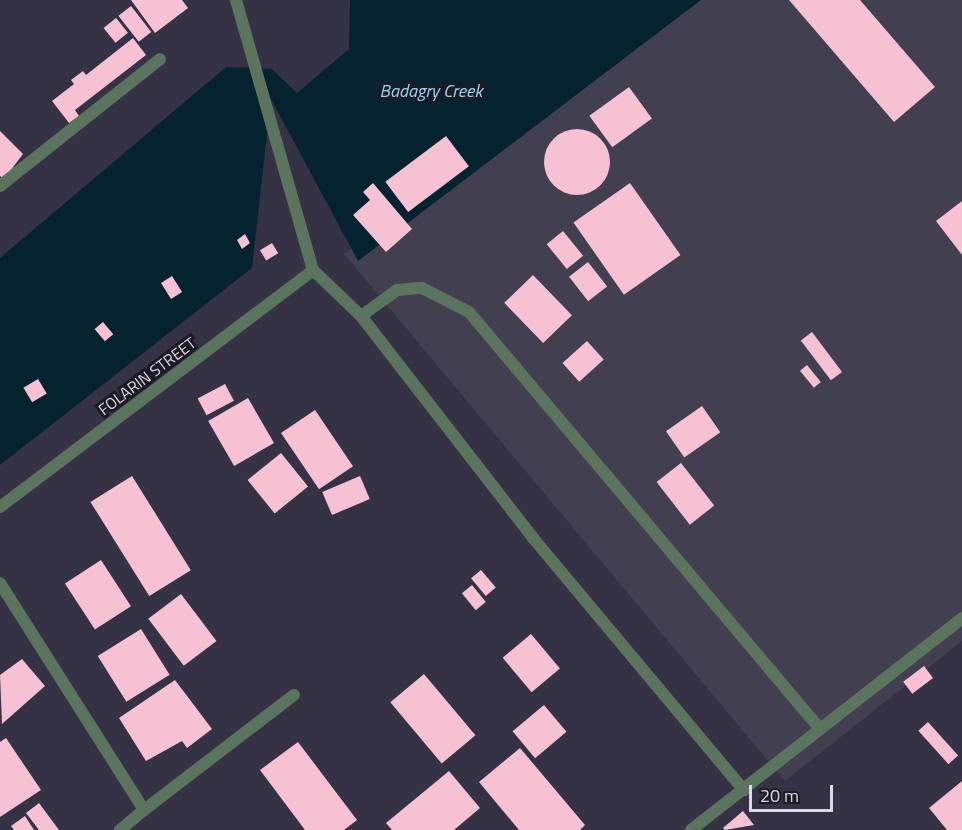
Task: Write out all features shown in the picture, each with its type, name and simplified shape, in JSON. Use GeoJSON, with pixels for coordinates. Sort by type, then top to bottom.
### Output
{"type":"FeatureCollection","features":[{"type":"Feature","properties":{"kind":"street"},"geometry":{"type":"LineString","coordinates":[[236,0],[313,270],[361,316],[533,538],[744,790]]}},
{"type":"Feature","properties":{"kind":"street"},"geometry":{"type":"LineString","coordinates":[[0,186],[160,59]]}},
{"type":"Feature","properties":{"kind":"street","name":"FOLARIN STREET"},"geometry":{"type":"LineString","coordinates":[[0,507],[313,270]]}},
{"type":"Feature","properties":{"kind":"street"},"geometry":{"type":"LineString","coordinates":[[361,316],[397,290],[422,288],[469,312],[820,729]]}},
{"type":"Feature","properties":{"kind":"street"},"geometry":{"type":"LineString","coordinates":[[0,583],[144,810]]}},
{"type":"Feature","properties":{"kind":"street"},"geometry":{"type":"LineString","coordinates":[[691,830],[962,618]]}},
{"type":"Feature","properties":{"kind":"street"},"geometry":{"type":"LineString","coordinates":[[120,830],[294,695]]}},
{"type":"Feature","properties":{"kind":"shaded area"},"geometry":{"type":"Polygon","coordinates":[[[683,0],[962,0],[962,641],[785,781],[344,254],[683,0]]]}},
{"type":"Feature","properties":{"kind":"water","name":"Badagry Creek"},"geometry":{"type":"Polygon","coordinates":[[[350,0],[701,0],[358,261],[271,99],[252,268],[0,465],[0,258],[226,67],[272,69],[297,93],[349,49],[350,0]]]}},
{"type":"Feature","properties":{"kind":"building"},"geometry":{"type":"Polygon","coordinates":[[[131,0],[182,0],[188,8],[155,33],[131,0]]]}},
{"type":"Feature","properties":{"kind":"building"},"geometry":{"type":"Polygon","coordinates":[[[789,0],[860,0],[935,87],[894,122],[789,0]]]}},
{"type":"Feature","properties":{"kind":"building"},"geometry":{"type":"Polygon","coordinates":[[[131,6],[151,32],[139,42],[118,16],[131,6]]]}},
{"type":"Feature","properties":{"kind":"building"},"geometry":{"type":"Polygon","coordinates":[[[116,18],[128,33],[116,43],[104,28],[116,18]]]}},
{"type":"Feature","properties":{"kind":"building"},"geometry":{"type":"Polygon","coordinates":[[[133,38],[146,55],[75,110],[79,116],[69,123],[52,101],[74,84],[71,80],[83,71],[86,75],[133,38]]]}},
{"type":"Feature","properties":{"kind":"building"},"geometry":{"type":"Polygon","coordinates":[[[629,87],[652,119],[612,147],[589,116],[629,87]]]}},
{"type":"Feature","properties":{"kind":"building"},"geometry":{"type":"Polygon","coordinates":[[[577,129],[590,132],[600,139],[607,149],[610,162],[607,175],[600,185],[590,192],[577,195],[564,192],[554,185],[547,175],[544,162],[547,149],[554,139],[564,132],[577,129]]]}},
{"type":"Feature","properties":{"kind":"building"},"geometry":{"type":"Polygon","coordinates":[[[0,131],[23,154],[4,179],[0,176],[0,131]]]}},
{"type":"Feature","properties":{"kind":"building"},"geometry":{"type":"Polygon","coordinates":[[[446,136],[469,166],[408,212],[385,182],[446,136]]]}},
{"type":"Feature","properties":{"kind":"building"},"geometry":{"type":"Polygon","coordinates":[[[373,183],[412,229],[386,252],[353,215],[370,200],[363,192],[373,183]]]}},
{"type":"Feature","properties":{"kind":"building"},"geometry":{"type":"Polygon","coordinates":[[[630,183],[680,255],[624,295],[573,223],[630,183]]]}},
{"type":"Feature","properties":{"kind":"building"},"geometry":{"type":"Polygon","coordinates":[[[962,201],[962,255],[936,221],[962,201]]]}},
{"type":"Feature","properties":{"kind":"building"},"geometry":{"type":"Polygon","coordinates":[[[563,231],[583,256],[567,269],[547,244],[563,231]]]}},
{"type":"Feature","properties":{"kind":"building"},"geometry":{"type":"Polygon","coordinates":[[[245,234],[250,243],[242,249],[237,240],[245,234]]]}},
{"type":"Feature","properties":{"kind":"building"},"geometry":{"type":"Polygon","coordinates":[[[272,243],[278,253],[266,260],[260,250],[272,243]]]}},
{"type":"Feature","properties":{"kind":"building"},"geometry":{"type":"Polygon","coordinates":[[[588,262],[607,286],[588,301],[569,277],[588,262]]]}},
{"type":"Feature","properties":{"kind":"building"},"geometry":{"type":"Polygon","coordinates":[[[533,275],[572,315],[543,343],[504,303],[533,275]]]}},
{"type":"Feature","properties":{"kind":"building"},"geometry":{"type":"Polygon","coordinates":[[[172,276],[182,292],[171,299],[161,283],[172,276]]]}},
{"type":"Feature","properties":{"kind":"building"},"geometry":{"type":"Polygon","coordinates":[[[103,322],[113,334],[105,341],[95,329],[103,322]]]}},
{"type":"Feature","properties":{"kind":"building"},"geometry":{"type":"Polygon","coordinates":[[[812,332],[842,372],[831,380],[801,340],[812,332]]]}},
{"type":"Feature","properties":{"kind":"building"},"geometry":{"type":"Polygon","coordinates":[[[587,341],[604,360],[579,382],[562,363],[587,341]]]}},
{"type":"Feature","properties":{"kind":"building"},"geometry":{"type":"Polygon","coordinates":[[[807,365],[821,382],[814,388],[800,371],[807,365]]]}},
{"type":"Feature","properties":{"kind":"building"},"geometry":{"type":"Polygon","coordinates":[[[38,379],[47,394],[32,402],[23,388],[38,379]]]}},
{"type":"Feature","properties":{"kind":"building"},"geometry":{"type":"Polygon","coordinates":[[[225,384],[234,401],[207,415],[198,399],[225,384]]]}},
{"type":"Feature","properties":{"kind":"building"},"geometry":{"type":"Polygon","coordinates":[[[248,398],[274,443],[234,466],[208,421],[248,398]]]}},
{"type":"Feature","properties":{"kind":"building"},"geometry":{"type":"Polygon","coordinates":[[[702,406],[720,432],[684,457],[666,431],[702,406]]]}},
{"type":"Feature","properties":{"kind":"building"},"geometry":{"type":"Polygon","coordinates":[[[315,410],[353,466],[319,489],[281,433],[315,410]]]}},
{"type":"Feature","properties":{"kind":"building"},"geometry":{"type":"Polygon","coordinates":[[[281,453],[308,486],[275,513],[248,480],[281,453]]]}},
{"type":"Feature","properties":{"kind":"building"},"geometry":{"type":"Polygon","coordinates":[[[681,463],[714,506],[690,525],[657,482],[681,463]]]}},
{"type":"Feature","properties":{"kind":"building"},"geometry":{"type":"Polygon","coordinates":[[[132,476],[191,570],[149,596],[90,502],[132,476]]]}},
{"type":"Feature","properties":{"kind":"building"},"geometry":{"type":"Polygon","coordinates":[[[360,476],[370,499],[332,515],[322,492],[360,476]]]}},
{"type":"Feature","properties":{"kind":"building"},"geometry":{"type":"Polygon","coordinates":[[[101,560],[131,606],[95,630],[65,583],[101,560]]]}},
{"type":"Feature","properties":{"kind":"building"},"geometry":{"type":"Polygon","coordinates":[[[481,570],[496,588],[486,596],[471,578],[481,570]]]}},
{"type":"Feature","properties":{"kind":"building"},"geometry":{"type":"Polygon","coordinates":[[[472,585],[486,602],[476,610],[462,593],[472,585]]]}},
{"type":"Feature","properties":{"kind":"building"},"geometry":{"type":"Polygon","coordinates":[[[181,594],[217,641],[184,666],[148,619],[181,594]]]}},
{"type":"Feature","properties":{"kind":"building"},"geometry":{"type":"Polygon","coordinates":[[[141,629],[170,675],[126,702],[98,656],[141,629]]]}},
{"type":"Feature","properties":{"kind":"building"},"geometry":{"type":"Polygon","coordinates":[[[531,634],[560,668],[532,692],[503,658],[531,634]]]}},
{"type":"Feature","properties":{"kind":"building"},"geometry":{"type":"Polygon","coordinates":[[[22,659],[45,686],[2,724],[0,675],[22,659]]]}},
{"type":"Feature","properties":{"kind":"building"},"geometry":{"type":"Polygon","coordinates":[[[924,666],[933,678],[912,694],[903,682],[924,666]]]}},
{"type":"Feature","properties":{"kind":"building"},"geometry":{"type":"Polygon","coordinates":[[[424,674],[475,735],[442,764],[390,702],[424,674]]]}},
{"type":"Feature","properties":{"kind":"building"},"geometry":{"type":"Polygon","coordinates":[[[175,680],[212,729],[187,748],[182,741],[146,761],[119,718],[175,680]]]}},
{"type":"Feature","properties":{"kind":"building"},"geometry":{"type":"Polygon","coordinates":[[[544,705],[566,732],[535,758],[513,731],[544,705]]]}},
{"type":"Feature","properties":{"kind":"building"},"geometry":{"type":"Polygon","coordinates":[[[928,722],[958,755],[948,764],[918,731],[928,722]]]}},
{"type":"Feature","properties":{"kind":"building"},"geometry":{"type":"Polygon","coordinates":[[[6,738],[41,790],[0,817],[0,742],[6,738]]]}},
{"type":"Feature","properties":{"kind":"building"},"geometry":{"type":"Polygon","coordinates":[[[298,742],[357,820],[344,830],[305,830],[260,770],[298,742]]]}},
{"type":"Feature","properties":{"kind":"building"},"geometry":{"type":"Polygon","coordinates":[[[520,748],[585,825],[580,830],[519,830],[479,782],[520,748]]]}},
{"type":"Feature","properties":{"kind":"building"},"geometry":{"type":"Polygon","coordinates":[[[449,771],[480,808],[454,830],[392,830],[386,823],[449,771]]]}},
{"type":"Feature","properties":{"kind":"building"},"geometry":{"type":"Polygon","coordinates":[[[962,781],[962,830],[947,830],[929,808],[962,781]]]}},
{"type":"Feature","properties":{"kind":"building"},"geometry":{"type":"Polygon","coordinates":[[[39,803],[59,830],[39,830],[26,813],[39,803]]]}},
{"type":"Feature","properties":{"kind":"building"},"geometry":{"type":"Polygon","coordinates":[[[743,811],[754,825],[725,830],[723,828],[743,811]]]}},
{"type":"Feature","properties":{"kind":"building"},"geometry":{"type":"Polygon","coordinates":[[[25,816],[34,830],[14,830],[11,826],[25,816]]]}}]}
